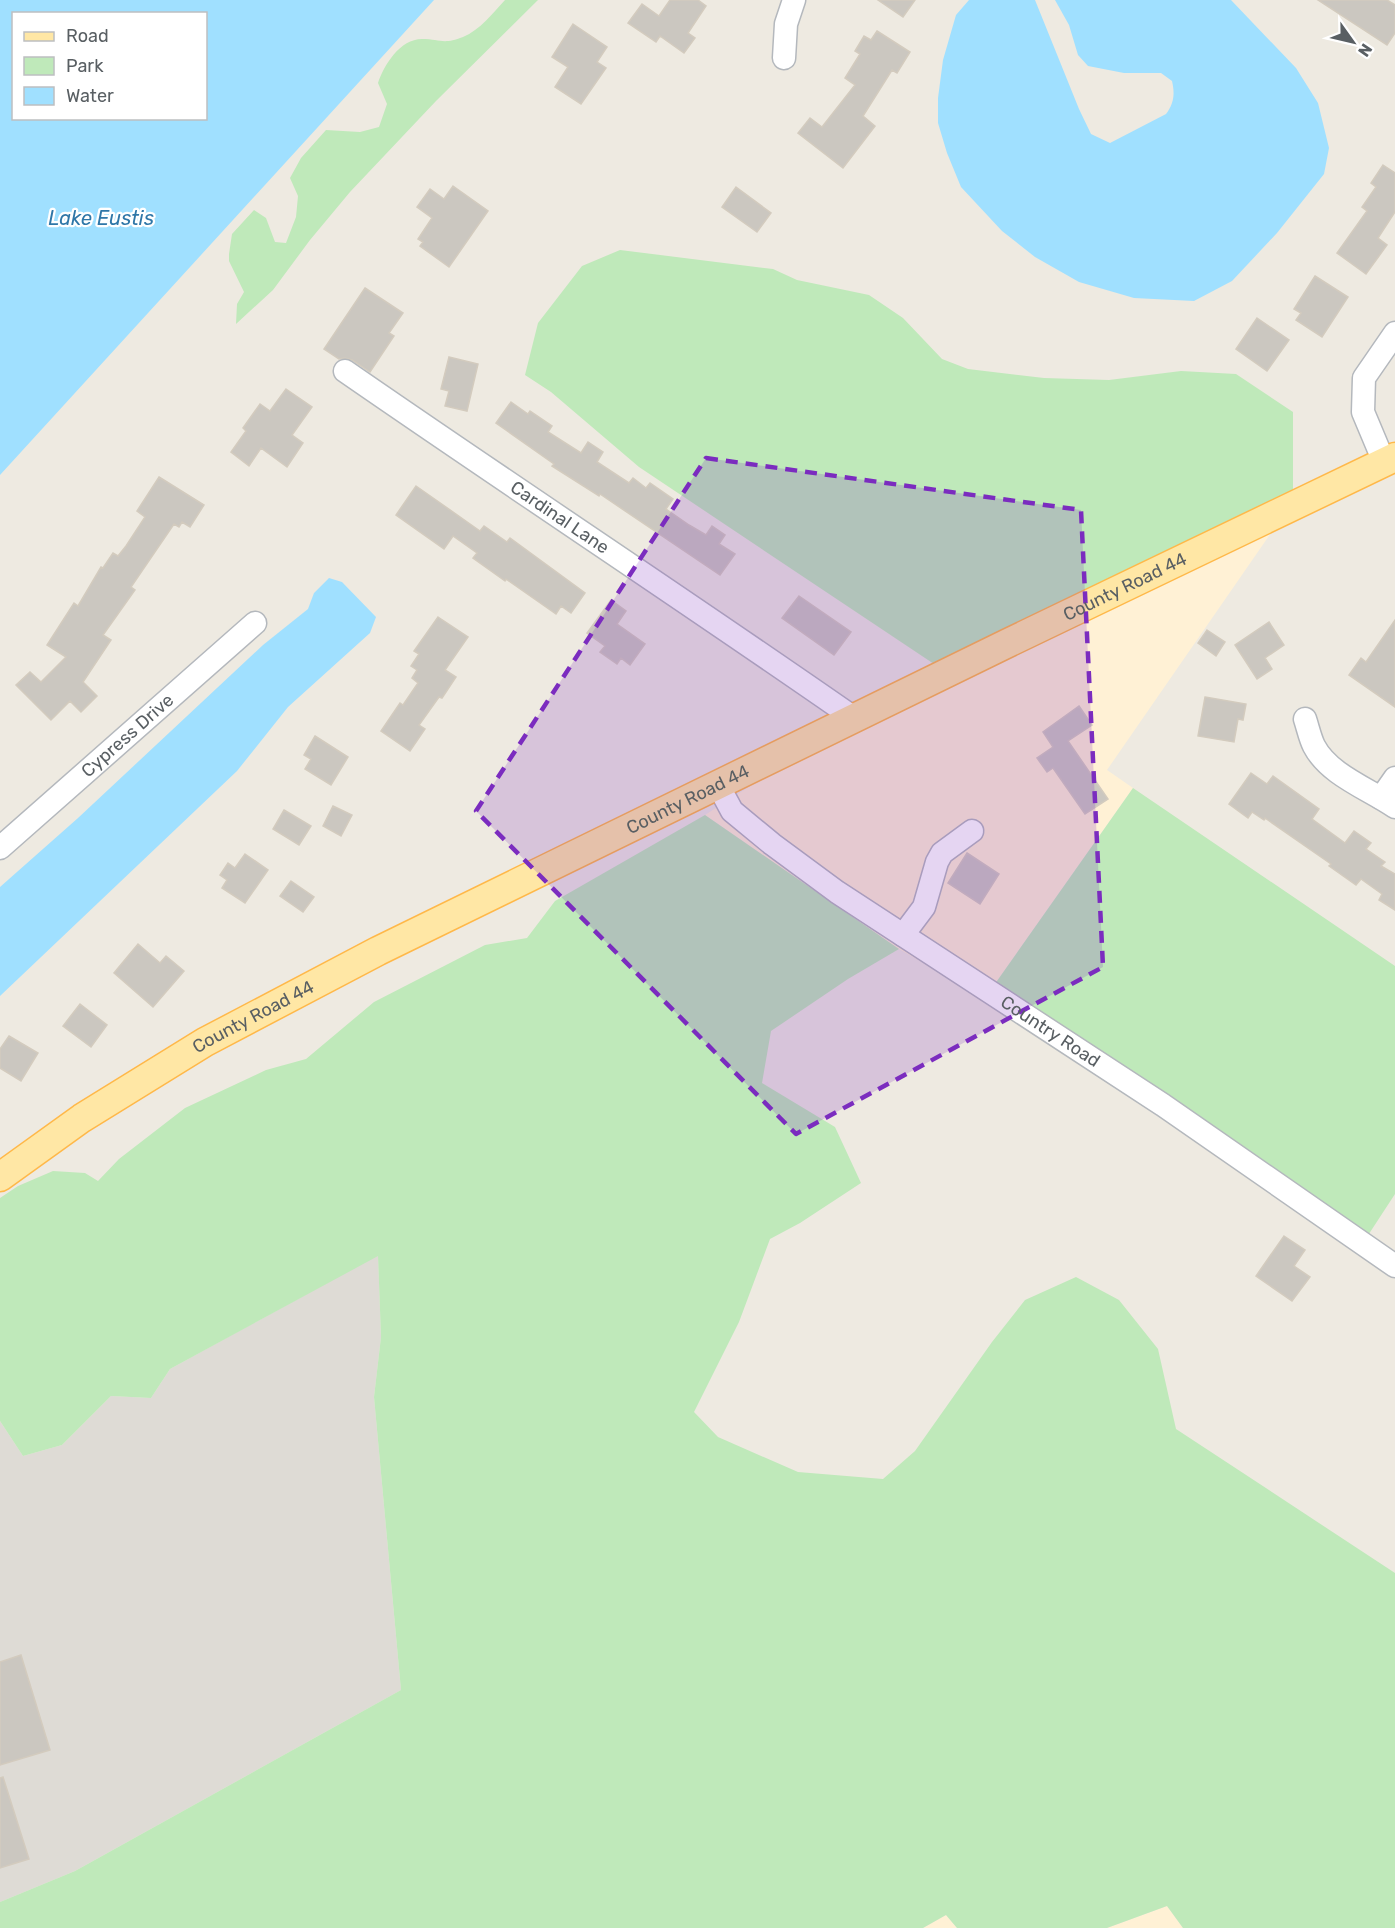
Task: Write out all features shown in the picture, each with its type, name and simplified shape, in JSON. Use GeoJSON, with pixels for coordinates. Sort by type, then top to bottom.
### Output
{"type":"FeatureCollection","features":[{"type":"Feature","properties":{"kind":"main road","name":"County Road 44"},"geometry":{"type":"LineString","coordinates":[[0,1177],[82,1118],[205,1042],[378,951],[854,718],[1390,460]]}},
{"type":"Feature","properties":{"kind":"street"},"geometry":{"type":"LineString","coordinates":[[784,58],[786,24],[794,0]]}},
{"type":"Feature","properties":{"kind":"street"},"geometry":{"type":"LineString","coordinates":[[1390,460],[1363,412],[1364,378],[1395,333]]}},
{"type":"Feature","properties":{"kind":"street","name":"Cardinal Lane"},"geometry":{"type":"LineString","coordinates":[[345,371],[854,718]]}},
{"type":"Feature","properties":{"kind":"street","name":"Cypress Drive"},"geometry":{"type":"LineString","coordinates":[[0,848],[255,623]]}},
{"type":"Feature","properties":{"kind":"street"},"geometry":{"type":"LineString","coordinates":[[1305,719],[1314,746],[1340,773],[1388,802],[1395,778]]}},
{"type":"Feature","properties":{"kind":"street","name":"Country Road"},"geometry":{"type":"LineString","coordinates":[[718,785],[732,811],[837,892],[1393,1260]]}},
{"type":"Feature","properties":{"kind":"street"},"geometry":{"type":"LineString","coordinates":[[903,935],[927,901],[937,862],[942,853],[972,831]]}},
{"type":"Feature","properties":{"kind":"highlighted area"},"geometry":{"type":"Polygon","coordinates":[[[706,458],[1081,510],[1103,967],[796,1134],[476,811],[706,458]]]}},
{"type":"Feature","properties":{"kind":"shaded area"},"geometry":{"type":"Polygon","coordinates":[[[1280,520],[1107,770],[1133,788],[985,998],[899,949],[705,815],[794,758],[1280,520]]]}},
{"type":"Feature","properties":{"kind":"shaded area"},"geometry":{"type":"Polygon","coordinates":[[[378,1255],[381,1337],[374,1397],[401,1690],[75,1871],[0,1902],[0,1421],[23,1456],[62,1445],[111,1396],[151,1398],[170,1369],[378,1255]]]}},
{"type":"Feature","properties":{"kind":"shaded area"},"geometry":{"type":"Polygon","coordinates":[[[1167,1906],[1183,1928],[1107,1928],[1167,1906]]]}},
{"type":"Feature","properties":{"kind":"shaded area"},"geometry":{"type":"Polygon","coordinates":[[[946,1915],[957,1928],[923,1928],[946,1915]]]}},
{"type":"Feature","properties":{"kind":"green space"},"geometry":{"type":"Polygon","coordinates":[[[505,0],[538,0],[436,101],[350,192],[273,290],[236,324],[237,304],[244,292],[229,261],[232,234],[254,210],[266,218],[275,242],[286,243],[296,217],[298,196],[290,178],[301,158],[326,130],[360,132],[379,127],[387,104],[378,83],[394,54],[414,40],[446,41],[463,37],[481,26],[505,0]]]}},
{"type":"Feature","properties":{"kind":"green space"},"geometry":{"type":"Polygon","coordinates":[[[620,250],[773,269],[797,280],[869,295],[903,318],[942,359],[968,369],[1044,378],[1109,380],[1181,371],[1236,374],[1293,412],[1293,493],[937,666],[639,467],[551,392],[525,375],[538,323],[582,266],[620,250]]]}},
{"type":"Feature","properties":{"kind":"green space"},"geometry":{"type":"Polygon","coordinates":[[[1133,788],[1395,966],[1395,1194],[1363,1243],[985,998],[1133,788]]]}},
{"type":"Feature","properties":{"kind":"green space"},"geometry":{"type":"Polygon","coordinates":[[[705,815],[899,949],[848,979],[771,1031],[762,1083],[835,1127],[861,1183],[800,1223],[770,1239],[739,1322],[694,1412],[718,1437],[798,1472],[883,1479],[915,1451],[992,1342],[1025,1300],[1076,1277],[1119,1300],[1158,1349],[1176,1429],[1395,1573],[1395,1928],[1183,1928],[1167,1906],[1107,1928],[957,1928],[946,1915],[923,1928],[0,1928],[0,1902],[75,1871],[401,1690],[374,1397],[381,1337],[378,1256],[170,1369],[151,1398],[111,1396],[62,1445],[23,1456],[0,1421],[0,1198],[18,1186],[53,1171],[85,1173],[98,1181],[119,1159],[185,1108],[266,1070],[306,1059],[374,1002],[485,945],[527,938],[555,901],[705,815]]]}},
{"type":"Feature","properties":{"kind":"water","name":"Lake Eustis"},"geometry":{"type":"Polygon","coordinates":[[[0,0],[434,0],[0,475],[0,0]]]}},
{"type":"Feature","properties":{"kind":"water"},"geometry":{"type":"Polygon","coordinates":[[[969,0],[1035,0],[1091,134],[1110,143],[1166,114],[1173,98],[1172,81],[1161,73],[1124,73],[1088,66],[1078,55],[1069,25],[1055,0],[1231,0],[1296,68],[1318,103],[1329,148],[1324,174],[1277,233],[1232,281],[1194,301],[1134,298],[1079,282],[1035,257],[1002,231],[961,187],[947,153],[938,123],[938,98],[943,60],[956,15],[969,0]]]}},
{"type":"Feature","properties":{"kind":"water"},"geometry":{"type":"Polygon","coordinates":[[[329,578],[342,582],[376,617],[370,633],[288,707],[237,771],[0,996],[0,887],[78,818],[263,645],[308,609],[314,593],[329,578]]]}},
{"type":"Feature","properties":{"kind":"building"},"geometry":{"type":"Polygon","coordinates":[[[670,0],[698,0],[706,6],[688,33],[695,38],[684,53],[660,36],[656,42],[628,23],[642,4],[659,16],[670,0]]]}},
{"type":"Feature","properties":{"kind":"building"},"geometry":{"type":"Polygon","coordinates":[[[878,0],[915,0],[903,17],[878,0]]]}},
{"type":"Feature","properties":{"kind":"building"},"geometry":{"type":"Polygon","coordinates":[[[1318,0],[1387,0],[1395,5],[1395,33],[1387,45],[1318,0]]]}},
{"type":"Feature","properties":{"kind":"building"},"geometry":{"type":"Polygon","coordinates":[[[573,24],[607,47],[597,62],[606,68],[581,104],[555,87],[568,67],[552,57],[573,24]]]}},
{"type":"Feature","properties":{"kind":"building"},"geometry":{"type":"Polygon","coordinates":[[[877,31],[910,52],[897,73],[892,70],[863,116],[875,126],[843,168],[798,133],[810,118],[822,127],[855,85],[845,78],[860,54],[855,51],[864,36],[871,40],[877,31]]]}},
{"type":"Feature","properties":{"kind":"building"},"geometry":{"type":"Polygon","coordinates":[[[1383,165],[1395,173],[1395,212],[1378,238],[1387,245],[1366,274],[1337,253],[1367,211],[1362,207],[1376,187],[1371,183],[1383,165]]]}},
{"type":"Feature","properties":{"kind":"building"},"geometry":{"type":"Polygon","coordinates":[[[453,186],[488,211],[449,267],[420,246],[423,242],[418,239],[432,218],[417,207],[430,189],[444,199],[453,186]]]}},
{"type":"Feature","properties":{"kind":"building"},"geometry":{"type":"Polygon","coordinates":[[[736,187],[771,213],[757,232],[722,207],[736,187]]]}},
{"type":"Feature","properties":{"kind":"building"},"geometry":{"type":"Polygon","coordinates":[[[1315,276],[1348,297],[1322,337],[1296,320],[1301,313],[1294,309],[1315,276]]]}},
{"type":"Feature","properties":{"kind":"building"},"geometry":{"type":"Polygon","coordinates":[[[365,288],[403,313],[389,333],[394,336],[370,372],[352,360],[339,359],[324,349],[365,288]]]}},
{"type":"Feature","properties":{"kind":"building"},"geometry":{"type":"Polygon","coordinates":[[[1257,318],[1289,340],[1267,371],[1236,349],[1257,318]]]}},
{"type":"Feature","properties":{"kind":"building"},"geometry":{"type":"Polygon","coordinates":[[[449,357],[478,364],[467,411],[445,406],[449,391],[441,389],[449,357]]]}},
{"type":"Feature","properties":{"kind":"building"},"geometry":{"type":"Polygon","coordinates":[[[286,389],[312,407],[292,435],[303,443],[287,467],[261,448],[249,466],[231,452],[246,431],[243,428],[260,404],[270,411],[286,389]]]}},
{"type":"Feature","properties":{"kind":"building"},"geometry":{"type":"Polygon","coordinates":[[[511,402],[528,414],[530,411],[552,426],[548,432],[581,453],[588,442],[603,452],[597,462],[629,483],[633,478],[646,488],[650,483],[673,499],[666,509],[689,525],[706,535],[712,526],[725,535],[719,544],[735,554],[720,575],[600,494],[599,496],[552,466],[554,464],[496,423],[511,402]]]}},
{"type":"Feature","properties":{"kind":"building"},"geometry":{"type":"Polygon","coordinates":[[[159,477],[204,505],[190,527],[182,522],[179,527],[174,524],[131,587],[135,590],[103,635],[111,640],[83,682],[97,696],[81,712],[70,701],[51,720],[16,685],[30,672],[41,682],[66,657],[47,645],[74,603],[78,606],[101,567],[103,568],[113,553],[118,556],[126,546],[145,517],[137,511],[159,477]]]}},
{"type":"Feature","properties":{"kind":"building"},"geometry":{"type":"Polygon","coordinates":[[[416,486],[480,531],[484,526],[507,542],[510,538],[585,593],[571,613],[561,606],[556,614],[506,579],[505,581],[473,558],[477,553],[453,536],[444,549],[396,515],[416,486]]]}},
{"type":"Feature","properties":{"kind":"building"},"geometry":{"type":"Polygon","coordinates":[[[799,596],[851,632],[834,655],[782,618],[799,596]]]}},
{"type":"Feature","properties":{"kind":"building"},"geometry":{"type":"Polygon","coordinates":[[[611,600],[626,611],[617,624],[645,644],[630,665],[621,658],[617,664],[600,652],[605,646],[587,633],[611,600]]]}},
{"type":"Feature","properties":{"kind":"building"},"geometry":{"type":"Polygon","coordinates":[[[438,617],[468,637],[445,670],[456,677],[419,725],[425,729],[410,751],[381,731],[400,703],[403,705],[418,683],[412,678],[417,670],[411,666],[419,654],[414,651],[438,617]]]}},
{"type":"Feature","properties":{"kind":"building"},"geometry":{"type":"Polygon","coordinates":[[[1395,620],[1395,707],[1349,675],[1361,658],[1366,662],[1395,620]]]}},
{"type":"Feature","properties":{"kind":"building"},"geometry":{"type":"Polygon","coordinates":[[[1269,622],[1284,645],[1265,658],[1272,669],[1257,679],[1235,645],[1269,622]]]}},
{"type":"Feature","properties":{"kind":"building"},"geometry":{"type":"Polygon","coordinates":[[[1207,630],[1225,642],[1216,656],[1198,643],[1207,630]]]}},
{"type":"Feature","properties":{"kind":"building"},"geometry":{"type":"Polygon","coordinates":[[[1205,697],[1246,704],[1243,720],[1238,719],[1234,742],[1198,736],[1205,697]]]}},
{"type":"Feature","properties":{"kind":"building"},"geometry":{"type":"Polygon","coordinates":[[[1079,706],[1092,725],[1068,741],[1108,799],[1085,814],[1053,768],[1047,772],[1037,758],[1053,747],[1043,732],[1079,706]]]}},
{"type":"Feature","properties":{"kind":"building"},"geometry":{"type":"Polygon","coordinates":[[[315,736],[348,757],[331,785],[305,769],[311,759],[304,755],[315,736]]]}},
{"type":"Feature","properties":{"kind":"building"},"geometry":{"type":"Polygon","coordinates":[[[1251,773],[1267,784],[1273,776],[1319,809],[1312,819],[1345,843],[1354,831],[1371,843],[1366,849],[1385,862],[1381,866],[1395,874],[1395,910],[1379,900],[1382,894],[1361,879],[1356,885],[1329,866],[1331,864],[1265,818],[1264,820],[1252,812],[1248,818],[1229,804],[1251,773]]]}},
{"type":"Feature","properties":{"kind":"building"},"geometry":{"type":"Polygon","coordinates":[[[333,806],[352,815],[341,836],[323,826],[333,806]]]}},
{"type":"Feature","properties":{"kind":"building"},"geometry":{"type":"Polygon","coordinates":[[[284,810],[311,826],[299,845],[273,829],[284,810]]]}},
{"type":"Feature","properties":{"kind":"building"},"geometry":{"type":"Polygon","coordinates":[[[967,853],[999,874],[980,904],[948,883],[967,853]]]}},
{"type":"Feature","properties":{"kind":"building"},"geometry":{"type":"Polygon","coordinates":[[[245,854],[268,870],[245,903],[222,888],[227,880],[220,875],[228,863],[235,868],[245,854]]]}},
{"type":"Feature","properties":{"kind":"building"},"geometry":{"type":"Polygon","coordinates":[[[291,881],[314,897],[303,912],[280,896],[291,881]]]}},
{"type":"Feature","properties":{"kind":"building"},"geometry":{"type":"Polygon","coordinates":[[[138,944],[160,963],[166,956],[184,971],[153,1007],[114,973],[138,944]]]}},
{"type":"Feature","properties":{"kind":"building"},"geometry":{"type":"Polygon","coordinates":[[[80,1004],[107,1025],[91,1047],[63,1026],[80,1004]]]}},
{"type":"Feature","properties":{"kind":"building"},"geometry":{"type":"Polygon","coordinates":[[[9,1036],[38,1053],[21,1081],[0,1068],[0,1049],[9,1036]]]}},
{"type":"Feature","properties":{"kind":"building"},"geometry":{"type":"Polygon","coordinates":[[[1284,1236],[1305,1250],[1294,1266],[1310,1277],[1292,1301],[1256,1276],[1284,1236]]]}},
{"type":"Feature","properties":{"kind":"building"},"geometry":{"type":"Polygon","coordinates":[[[21,1655],[50,1750],[0,1765],[0,1662],[21,1655]]]}},
{"type":"Feature","properties":{"kind":"building"},"geometry":{"type":"Polygon","coordinates":[[[3,1777],[29,1859],[0,1868],[0,1778],[3,1777]]]}}]}
